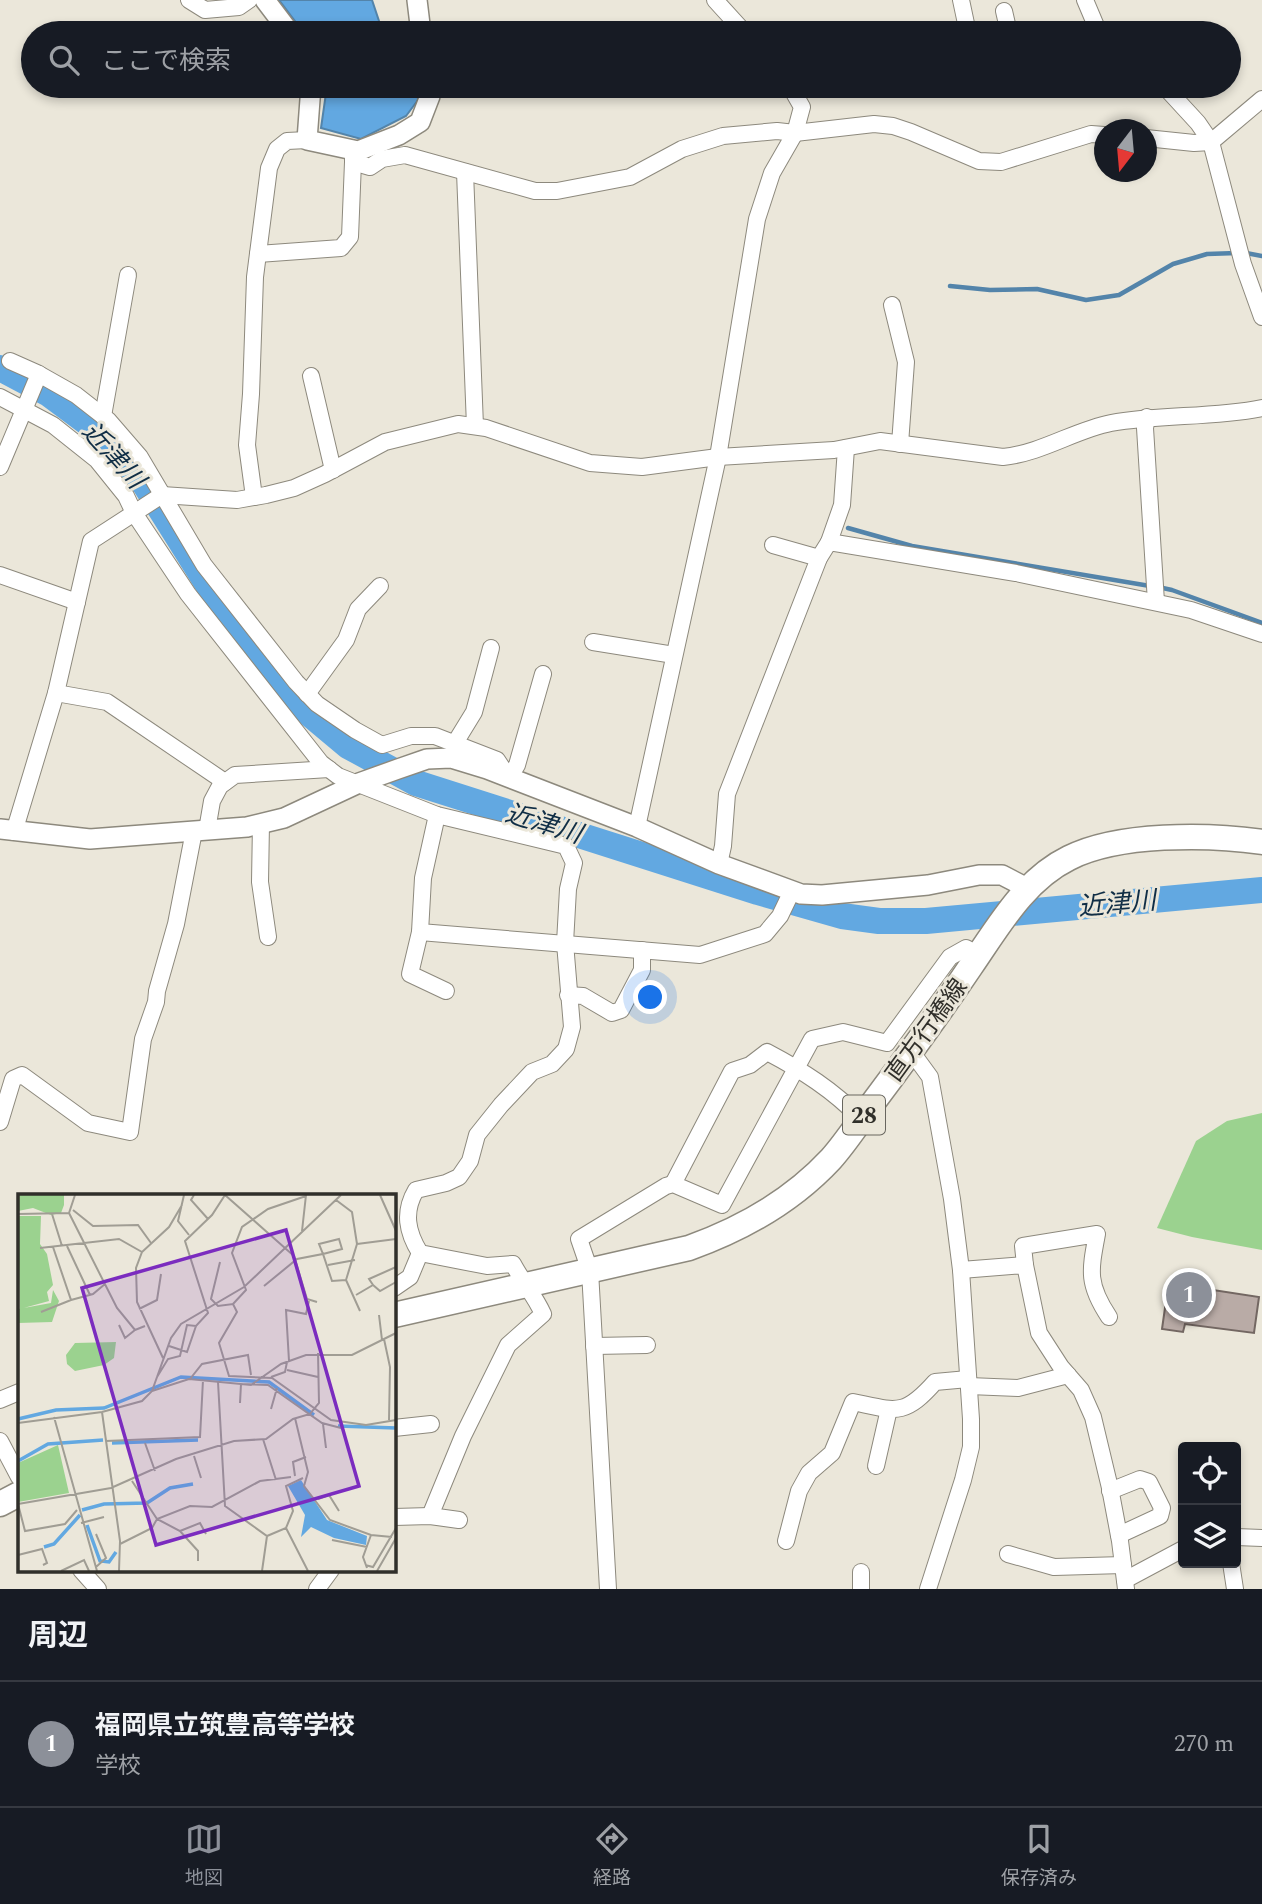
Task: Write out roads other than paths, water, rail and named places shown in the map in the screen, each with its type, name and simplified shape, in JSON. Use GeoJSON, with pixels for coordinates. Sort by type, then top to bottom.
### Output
{"type":"FeatureCollection","features":[{"type":"Feature","properties":{"kind":"main road","name":"直方行橋線"},"geometry":{"type":"LineString","coordinates":[[396,1315],[689,1248],[723,1236],[753,1220],[788,1197],[831,1159],[1027,888],[1068,858],[1101,846],[1191,837],[1230,837],[1262,842]]}},
{"type":"Feature","properties":{"kind":"main road"},"geometry":{"type":"LineString","coordinates":[[0,1504],[18,1495]]}},
{"type":"Feature","properties":{"kind":"street"},"geometry":{"type":"LineString","coordinates":[[188,0],[205,10],[239,6],[249,0]]}},
{"type":"Feature","properties":{"kind":"street"},"geometry":{"type":"LineString","coordinates":[[265,0],[281,21]]}},
{"type":"Feature","properties":{"kind":"street"},"geometry":{"type":"LineString","coordinates":[[416,0],[419,21]]}},
{"type":"Feature","properties":{"kind":"street"},"geometry":{"type":"LineString","coordinates":[[715,0],[734,21]]}},
{"type":"Feature","properties":{"kind":"street"},"geometry":{"type":"LineString","coordinates":[[961,0],[965,21]]}},
{"type":"Feature","properties":{"kind":"street"},"geometry":{"type":"LineString","coordinates":[[1085,0],[1094,21]]}},
{"type":"Feature","properties":{"kind":"street"},"geometry":{"type":"LineString","coordinates":[[1004,11],[1006,21]]}},
{"type":"Feature","properties":{"kind":"street"},"geometry":{"type":"LineString","coordinates":[[307,139],[310,98]]}},
{"type":"Feature","properties":{"kind":"street"},"geometry":{"type":"LineString","coordinates":[[258,254],[341,248],[350,237],[353,156],[358,150],[398,135],[420,122],[429,98]]}},
{"type":"Feature","properties":{"kind":"street"},"geometry":{"type":"LineString","coordinates":[[637,827],[718,457],[757,219],[772,173],[795,133],[802,107],[797,98]]}},
{"type":"Feature","properties":{"kind":"street"},"geometry":{"type":"LineString","coordinates":[[1175,98],[1211,142],[1243,264],[1262,317]]}},
{"type":"Feature","properties":{"kind":"street"},"geometry":{"type":"LineString","coordinates":[[1157,139],[1211,142],[1262,99]]}},
{"type":"Feature","properties":{"kind":"street"},"geometry":{"type":"LineString","coordinates":[[254,497],[247,445],[258,254],[269,168],[276,149],[287,141],[307,139],[353,156],[370,167],[382,159],[405,155],[535,191],[557,191],[630,177],[682,149],[723,136],[777,131],[795,133],[874,124],[911,132],[979,161],[1001,162],[1094,134]]}},
{"type":"Feature","properties":{"kind":"street"},"geometry":{"type":"LineString","coordinates":[[465,172],[475,426]]}},
{"type":"Feature","properties":{"kind":"street"},"geometry":{"type":"LineString","coordinates":[[103,416],[128,275]]}},
{"type":"Feature","properties":{"kind":"street"},"geometry":{"type":"LineString","coordinates":[[892,305],[906,362],[900,444]]}},
{"type":"Feature","properties":{"kind":"street"},"geometry":{"type":"LineString","coordinates":[[10,361],[76,395],[103,416],[140,457],[204,565],[296,682],[317,704],[382,745],[411,736],[435,736],[497,760],[509,778]]}},
{"type":"Feature","properties":{"kind":"street"},"geometry":{"type":"LineString","coordinates":[[0,467],[38,375]]}},
{"type":"Feature","properties":{"kind":"street"},"geometry":{"type":"LineString","coordinates":[[311,376],[333,470]]}},
{"type":"Feature","properties":{"kind":"street"},"geometry":{"type":"LineString","coordinates":[[0,397],[24,406],[97,460],[138,511],[188,594],[321,763],[338,776],[438,815],[566,846],[574,863],[568,889],[565,943],[572,1027],[566,1049],[552,1064],[532,1072],[501,1105],[477,1135],[470,1161],[459,1177],[416,1190],[411,1199],[408,1215],[410,1237],[420,1253],[487,1266],[513,1264],[543,1314],[508,1345],[463,1436],[430,1516]]}},
{"type":"Feature","properties":{"kind":"street"},"geometry":{"type":"LineString","coordinates":[[1027,888],[1002,875],[979,875],[928,885],[822,895],[801,894],[719,864],[637,827],[451,758],[427,759],[359,783],[284,818],[247,827],[90,839],[7,830],[56,693],[91,541],[162,495],[237,500],[294,488],[385,442],[458,424],[486,428],[590,463],[642,467],[718,457],[846,448],[880,441],[1003,457],[1019,455],[1107,424],[1147,417],[1262,408]]}},
{"type":"Feature","properties":{"kind":"street"},"geometry":{"type":"LineString","coordinates":[[1147,417],[1145,428],[1156,602]]}},
{"type":"Feature","properties":{"kind":"street"},"geometry":{"type":"LineString","coordinates":[[719,864],[727,794],[842,505],[846,448]]}},
{"type":"Feature","properties":{"kind":"street"},"geometry":{"type":"LineString","coordinates":[[829,542],[1016,573],[1156,602],[1191,610],[1262,634]]}},
{"type":"Feature","properties":{"kind":"street"},"geometry":{"type":"LineString","coordinates":[[773,545],[819,558]]}},
{"type":"Feature","properties":{"kind":"street"},"geometry":{"type":"LineString","coordinates":[[0,575],[77,602]]}},
{"type":"Feature","properties":{"kind":"street"},"geometry":{"type":"LineString","coordinates":[[307,694],[346,640],[358,609],[380,586]]}},
{"type":"Feature","properties":{"kind":"street"},"geometry":{"type":"LineString","coordinates":[[593,642],[674,654]]}},
{"type":"Feature","properties":{"kind":"street"},"geometry":{"type":"LineString","coordinates":[[455,744],[474,712],[491,648]]}},
{"type":"Feature","properties":{"kind":"street"},"geometry":{"type":"LineString","coordinates":[[509,778],[517,765],[543,674]]}},
{"type":"Feature","properties":{"kind":"street"},"geometry":{"type":"LineString","coordinates":[[56,693],[107,702],[225,782]]}},
{"type":"Feature","properties":{"kind":"street"},"geometry":{"type":"LineString","coordinates":[[0,1122],[13,1079],[22,1075],[88,1123],[130,1132],[144,1039],[200,830],[220,786],[235,775],[329,769]]}},
{"type":"Feature","properties":{"kind":"street"},"geometry":{"type":"LineString","coordinates":[[438,815],[423,878],[420,932],[410,974],[446,991]]}},
{"type":"Feature","properties":{"kind":"street"},"geometry":{"type":"LineString","coordinates":[[261,823],[260,882],[268,937]]}},
{"type":"Feature","properties":{"kind":"street"},"geometry":{"type":"LineString","coordinates":[[420,932],[700,955],[765,934],[780,916],[792,891]]}},
{"type":"Feature","properties":{"kind":"street"},"geometry":{"type":"LineString","coordinates":[[608,1589],[590,1271],[579,1239],[673,1184],[722,1205],[812,1038],[843,1032],[887,1043],[950,957],[966,948],[979,955]]}},
{"type":"Feature","properties":{"kind":"street"},"geometry":{"type":"LineString","coordinates":[[568,995],[583,996],[612,1013],[621,1010],[642,970],[642,950]]}},
{"type":"Feature","properties":{"kind":"street"},"geometry":{"type":"LineString","coordinates":[[911,1051],[930,1077],[952,1199],[961,1270],[971,1447],[928,1589]]}},
{"type":"Feature","properties":{"kind":"street"},"geometry":{"type":"LineString","coordinates":[[673,1184],[732,1071],[750,1065],[767,1052],[833,1092],[861,1119]]}},
{"type":"Feature","properties":{"kind":"street"},"geometry":{"type":"LineString","coordinates":[[1109,1317],[1096,1298],[1090,1269],[1097,1234],[1023,1246],[1028,1289],[1039,1333],[1082,1390],[1093,1417],[1119,1535],[1125,1578]]}},
{"type":"Feature","properties":{"kind":"street"},"geometry":{"type":"LineString","coordinates":[[396,1287],[410,1277],[420,1253]]}},
{"type":"Feature","properties":{"kind":"street"},"geometry":{"type":"LineString","coordinates":[[961,1270],[1026,1265]]}},
{"type":"Feature","properties":{"kind":"street"},"geometry":{"type":"LineString","coordinates":[[594,1346],[647,1345]]}},
{"type":"Feature","properties":{"kind":"street"},"geometry":{"type":"LineString","coordinates":[[786,1541],[799,1491],[809,1473],[832,1453],[853,1402],[903,1409],[919,1399],[935,1382],[1018,1388],[1068,1374]]}},
{"type":"Feature","properties":{"kind":"street"},"geometry":{"type":"LineString","coordinates":[[0,1400],[18,1392]]}},
{"type":"Feature","properties":{"kind":"street"},"geometry":{"type":"LineString","coordinates":[[876,1466],[889,1409]]}},
{"type":"Feature","properties":{"kind":"street"},"geometry":{"type":"LineString","coordinates":[[396,1429],[431,1424]]}},
{"type":"Feature","properties":{"kind":"street"},"geometry":{"type":"LineString","coordinates":[[0,1441],[18,1475]]}},
{"type":"Feature","properties":{"kind":"street"},"geometry":{"type":"LineString","coordinates":[[1110,1491],[1140,1479],[1149,1482],[1162,1508],[1160,1516],[1119,1535]]}},
{"type":"Feature","properties":{"kind":"street"},"geometry":{"type":"LineString","coordinates":[[396,1517],[430,1516],[459,1520]]}},
{"type":"Feature","properties":{"kind":"street"},"geometry":{"type":"LineString","coordinates":[[1241,1537],[1262,1538]]}},
{"type":"Feature","properties":{"kind":"street"},"geometry":{"type":"LineString","coordinates":[[1009,1554],[1054,1567],[1125,1578],[1178,1552]]}},
{"type":"Feature","properties":{"kind":"street"},"geometry":{"type":"LineString","coordinates":[[1232,1568],[1235,1589]]}},
{"type":"Feature","properties":{"kind":"street"},"geometry":{"type":"LineString","coordinates":[[82,1572],[98,1589]]}},
{"type":"Feature","properties":{"kind":"street"},"geometry":{"type":"LineString","coordinates":[[317,1589],[330,1572]]}},
{"type":"Feature","properties":{"kind":"water"},"geometry":{"type":"Polygon","coordinates":[[[279,0],[372,0],[379,21],[295,21],[279,0]]]}},
{"type":"Feature","properties":{"kind":"water"},"geometry":{"type":"Polygon","coordinates":[[[325,98],[418,98],[406,116],[361,139],[321,128],[325,98]]]}},
{"type":"Feature","properties":{"kind":"waterway"},"geometry":{"type":"LineString","coordinates":[[950,286],[990,290],[1037,289],[1086,300],[1119,295],[1173,264],[1207,254],[1237,253]]}},
{"type":"Feature","properties":{"kind":"waterway"},"geometry":{"type":"LineString","coordinates":[[1246,253],[1262,256]]}},
{"type":"Feature","properties":{"kind":"waterway","name":"近津川"},"geometry":{"type":"LineString","coordinates":[[0,368],[49,394],[100,432],[144,483],[220,604],[287,695],[348,746],[416,783],[758,892],[842,916],[879,921],[926,921],[1262,890]]}},
{"type":"Feature","properties":{"kind":"waterway"},"geometry":{"type":"LineString","coordinates":[[848,528],[912,546],[1150,586]]}},
{"type":"Feature","properties":{"kind":"waterway"},"geometry":{"type":"LineString","coordinates":[[1158,587],[1262,623]]}},
{"type":"Feature","properties":{"kind":"place","name":"福岡県立筑豊高等学校"},"geometry":{"type":"Point","coordinates":[1189,1295]}}]}
